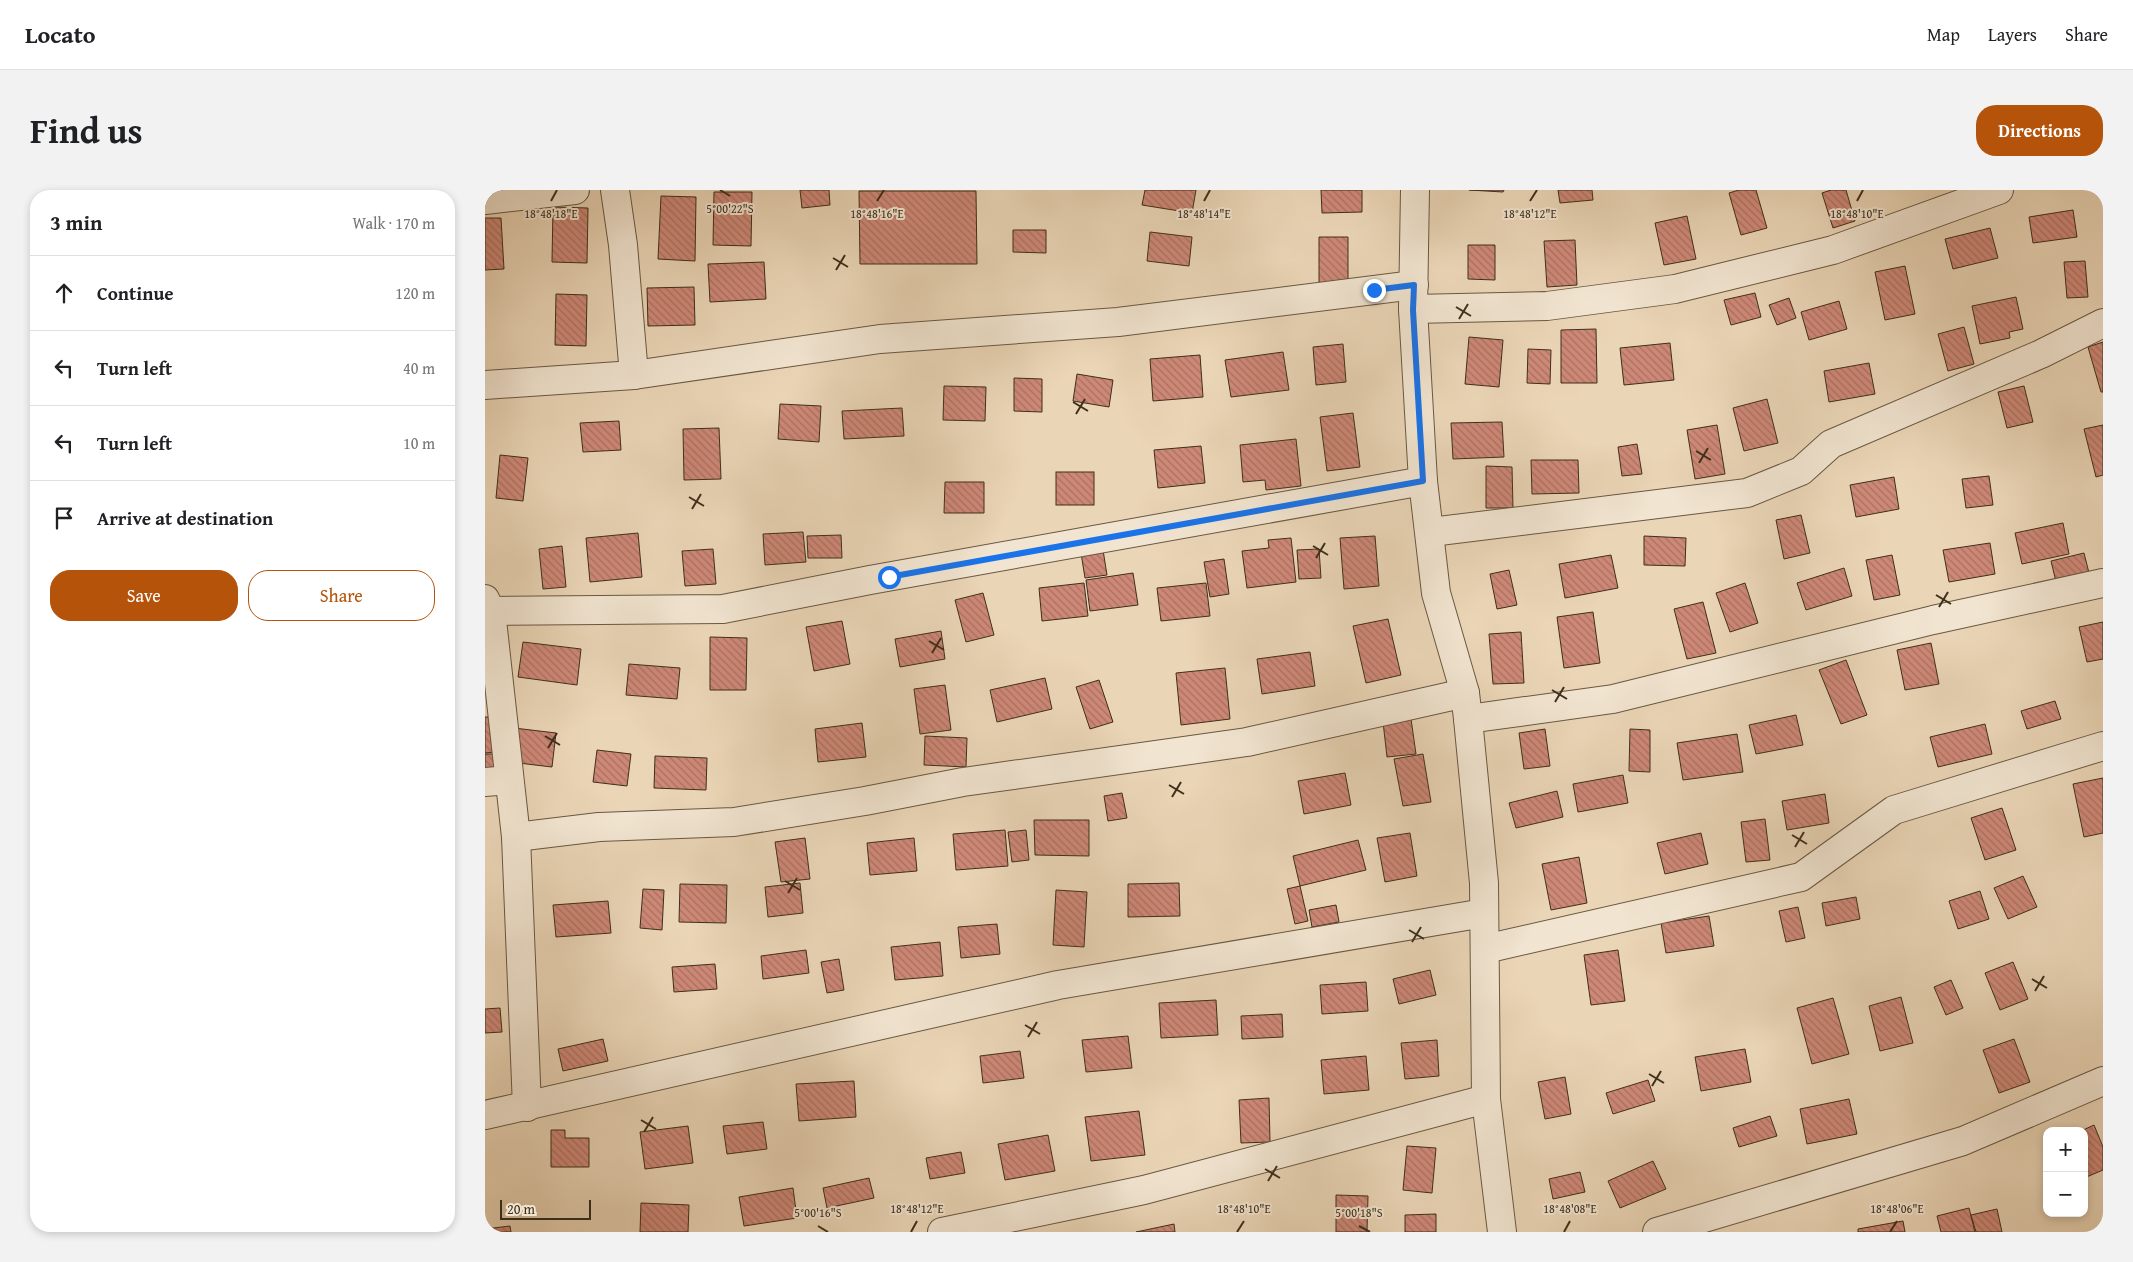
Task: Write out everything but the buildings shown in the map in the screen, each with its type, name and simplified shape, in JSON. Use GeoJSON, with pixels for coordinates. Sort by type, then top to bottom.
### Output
{"type":"FeatureCollection","features":[{"type":"Feature","properties":{"kind":"street"},"geometry":{"type":"LineString","coordinates":[[485,200],[575,190]]}},
{"type":"Feature","properties":{"kind":"street"},"geometry":{"type":"LineString","coordinates":[[615,190],[623,246],[634,375]]}},
{"type":"Feature","properties":{"kind":"street"},"geometry":{"type":"LineString","coordinates":[[1415,190],[1413,297],[1423,481],[1431,532],[1436,593],[1466,706],[1484,883],[1486,1100],[1502,1232]]}},
{"type":"Feature","properties":{"kind":"street"},"geometry":{"type":"LineString","coordinates":[[485,385],[634,375],[880,339],[1118,322],[1413,297],[1547,306],[1675,288],[1833,250],[1999,190]]}},
{"type":"Feature","properties":{"kind":"street"},"geometry":{"type":"LineString","coordinates":[[1431,532],[1747,493],[1801,471],[1831,444],[2041,354],[2103,323]]}},
{"type":"Feature","properties":{"kind":"street"},"geometry":{"type":"LineString","coordinates":[[527,1106],[516,837],[497,781],[488,605],[723,609],[870,580],[1423,481]]}},
{"type":"Feature","properties":{"kind":"street"},"geometry":{"type":"LineString","coordinates":[[516,837],[599,827],[734,822],[865,801],[963,782],[1247,742],[1466,706],[1613,699],[1933,620],[2103,583]]}},
{"type":"Feature","properties":{"kind":"street"},"geometry":{"type":"LineString","coordinates":[[1485,949],[1801,877],[1894,810],[2103,746]]}},
{"type":"Feature","properties":{"kind":"street"},"geometry":{"type":"LineString","coordinates":[[485,1115],[1058,985],[1484,913]]}},
{"type":"Feature","properties":{"kind":"street"},"geometry":{"type":"LineString","coordinates":[[1657,1232],[1963,1141],[2103,1081]]}},
{"type":"Feature","properties":{"kind":"street"},"geometry":{"type":"LineString","coordinates":[[942,1232],[1144,1190],[1486,1100]]}},
{"type":"Feature","properties":{"kind":"route"},"geometry":{"type":"LineString","coordinates":[[889,577],[1423,481],[1413,310],[1414,285],[1374,290]]}}]}
